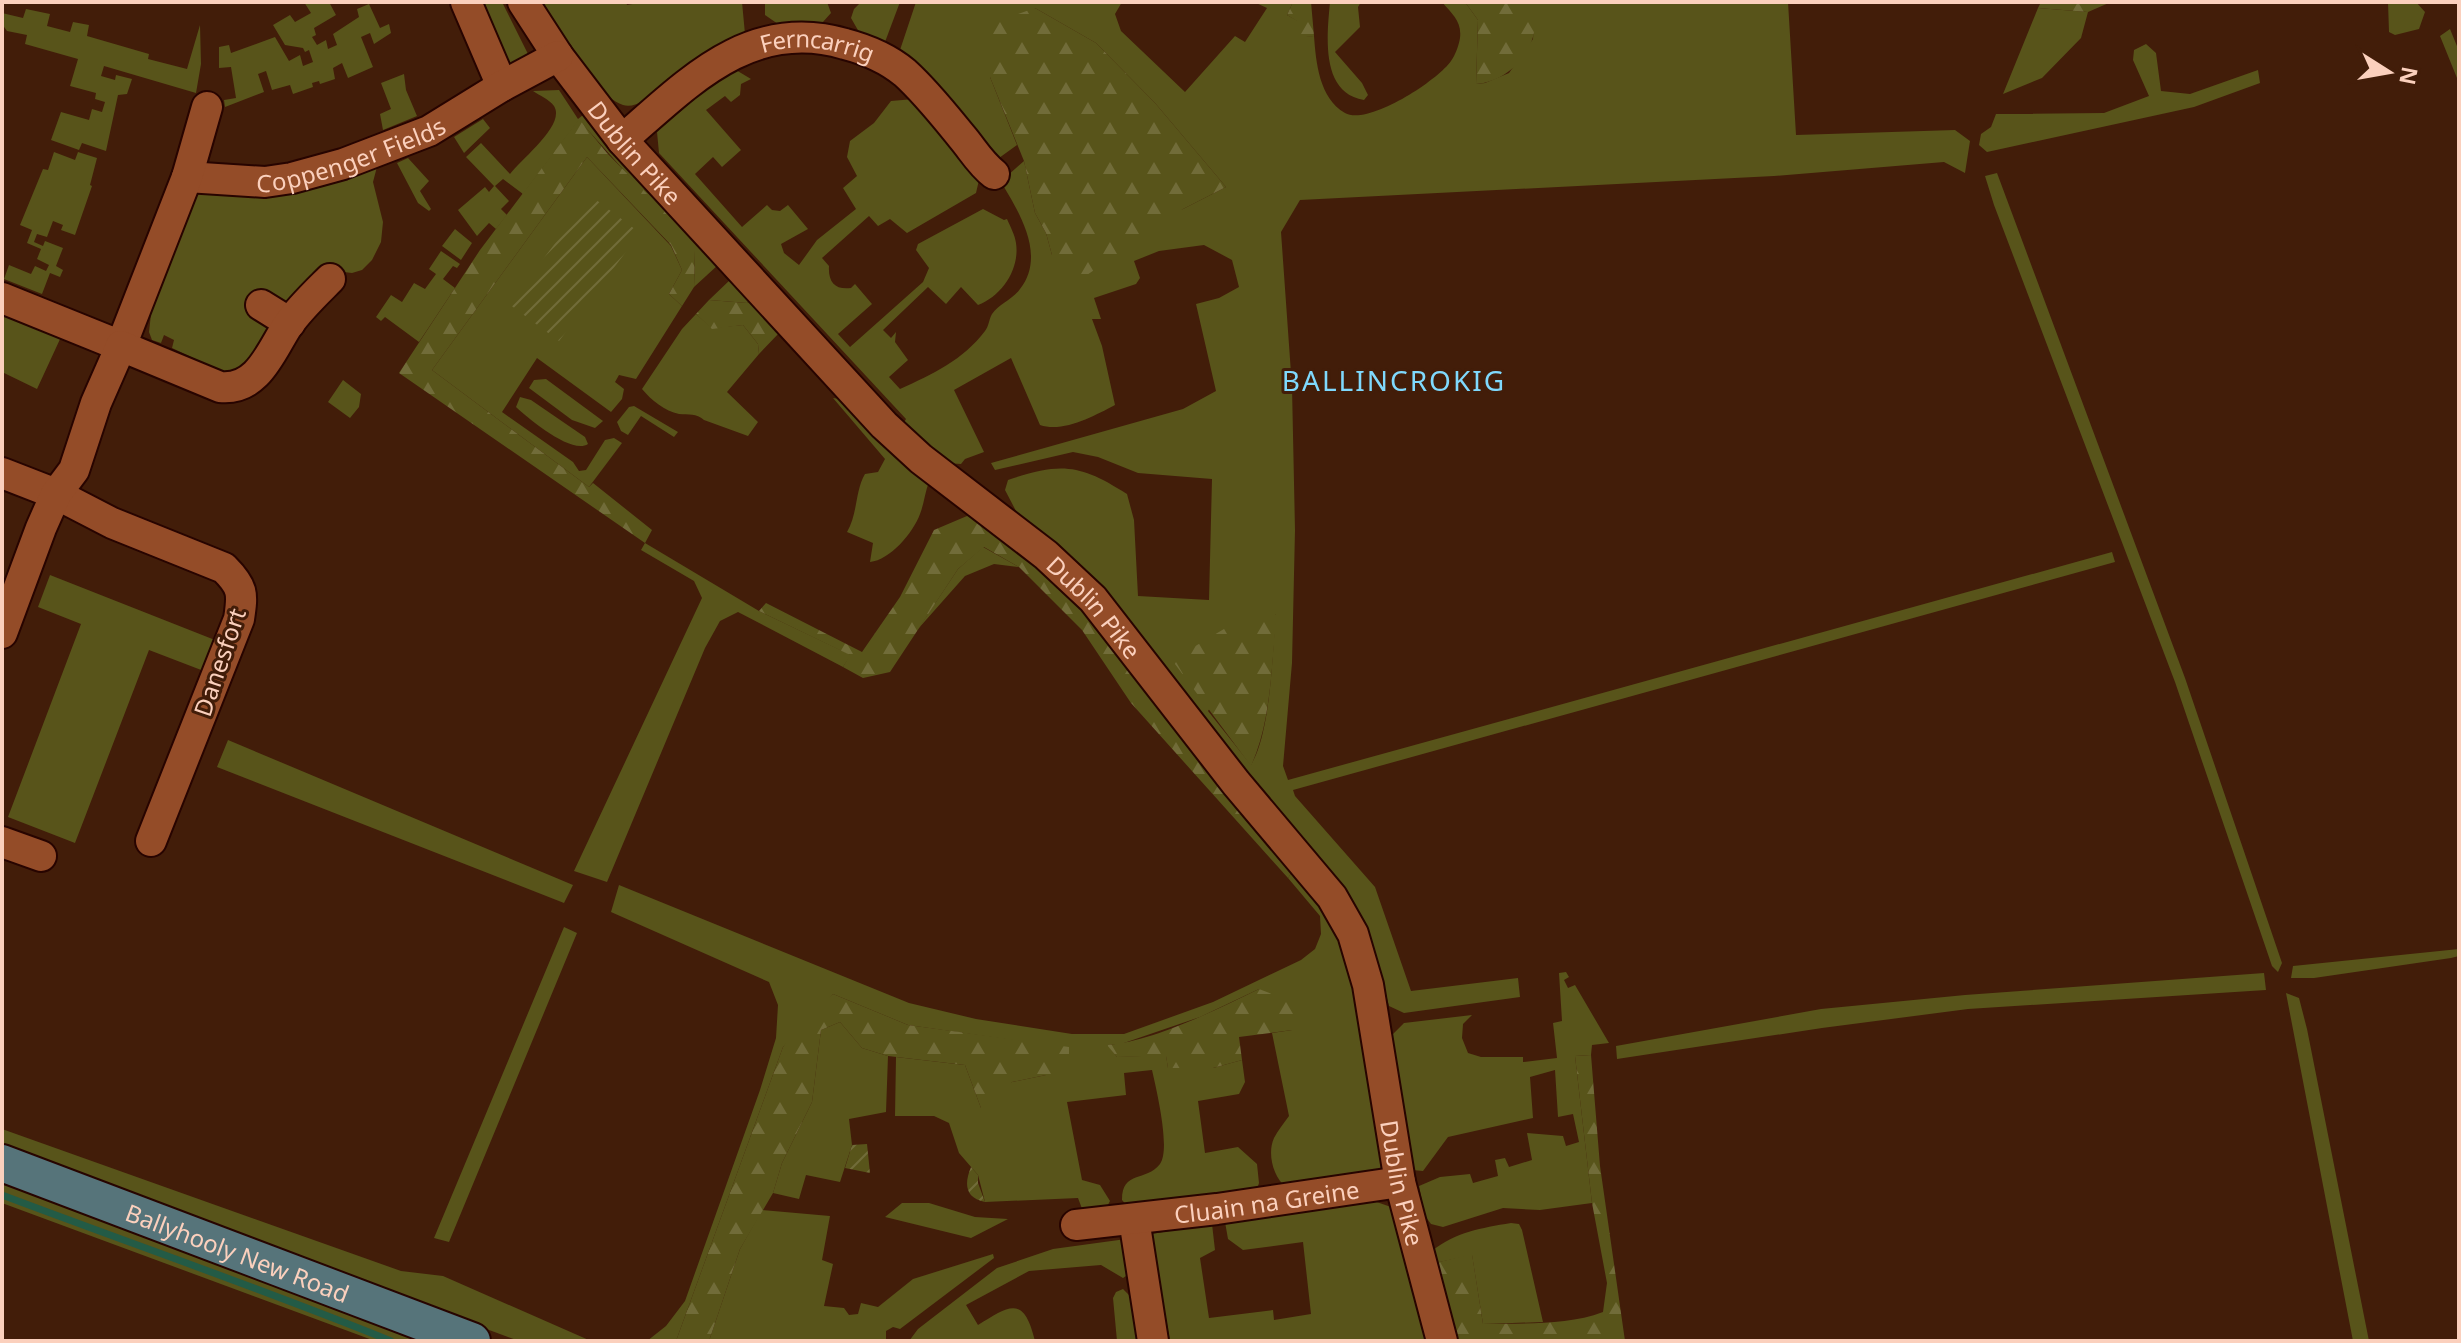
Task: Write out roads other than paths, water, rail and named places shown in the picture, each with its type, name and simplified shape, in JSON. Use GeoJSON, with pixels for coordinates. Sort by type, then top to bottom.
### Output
{"type":"FeatureCollection","features":[{"type":"Feature","properties":{"kind":"main road","name":"Ballyhooly New Road"},"geometry":{"type":"LineString","coordinates":[[2,1163],[472,1341]]}},
{"type":"Feature","properties":{"kind":"street"},"geometry":{"type":"LineString","coordinates":[[466,2],[502,86]]}},
{"type":"Feature","properties":{"kind":"street","name":"Dublin Pike"},"geometry":{"type":"LineString","coordinates":[[523,2],[558,56],[622,140],[884,425],[921,459],[1046,555],[1093,599],[1236,783],[1332,897],[1353,934],[1368,985],[1400,1182],[1442,1341]]}},
{"type":"Feature","properties":{"kind":"street","name":"Ferncarrig"},"geometry":{"type":"LineString","coordinates":[[622,140],[703,70],[759,43],[807,37],[836,41],[886,58],[917,86],[964,139],[981,164],[994,174]]}},
{"type":"Feature","properties":{"kind":"street","name":"Coppenger Fields"},"geometry":{"type":"LineString","coordinates":[[187,177],[265,182],[343,164],[429,131],[558,56]]}},
{"type":"Feature","properties":{"kind":"street"},"geometry":{"type":"LineString","coordinates":[[2,633],[56,494],[74,470],[96,403],[187,177],[207,107]]}},
{"type":"Feature","properties":{"kind":"street"},"geometry":{"type":"LineString","coordinates":[[2,298],[220,387],[233,389],[257,375],[290,323],[330,279]]}},
{"type":"Feature","properties":{"kind":"street"},"geometry":{"type":"LineString","coordinates":[[261,305],[290,323]]}},
{"type":"Feature","properties":{"kind":"street","name":"Danesfort"},"geometry":{"type":"LineString","coordinates":[[2,473],[56,494],[112,523],[224,568],[243,593],[239,619],[151,841]]}},
{"type":"Feature","properties":{"kind":"street"},"geometry":{"type":"LineString","coordinates":[[2,842],[41,856]]}},
{"type":"Feature","properties":{"kind":"street","name":"Cluain na Greine"},"geometry":{"type":"LineString","coordinates":[[1076,1225],[1400,1182]]}},
{"type":"Feature","properties":{"kind":"street"},"geometry":{"type":"LineString","coordinates":[[1134,1219],[1153,1341]]}},
{"type":"Feature","properties":{"kind":"waterway"},"geometry":{"type":"LineString","coordinates":[[2,1195],[391,1341]]}},
{"type":"Feature","properties":{"kind":"district","name":"BALLINCROKIG"},"geometry":{"type":"Point","coordinates":[1394,380]}}]}
